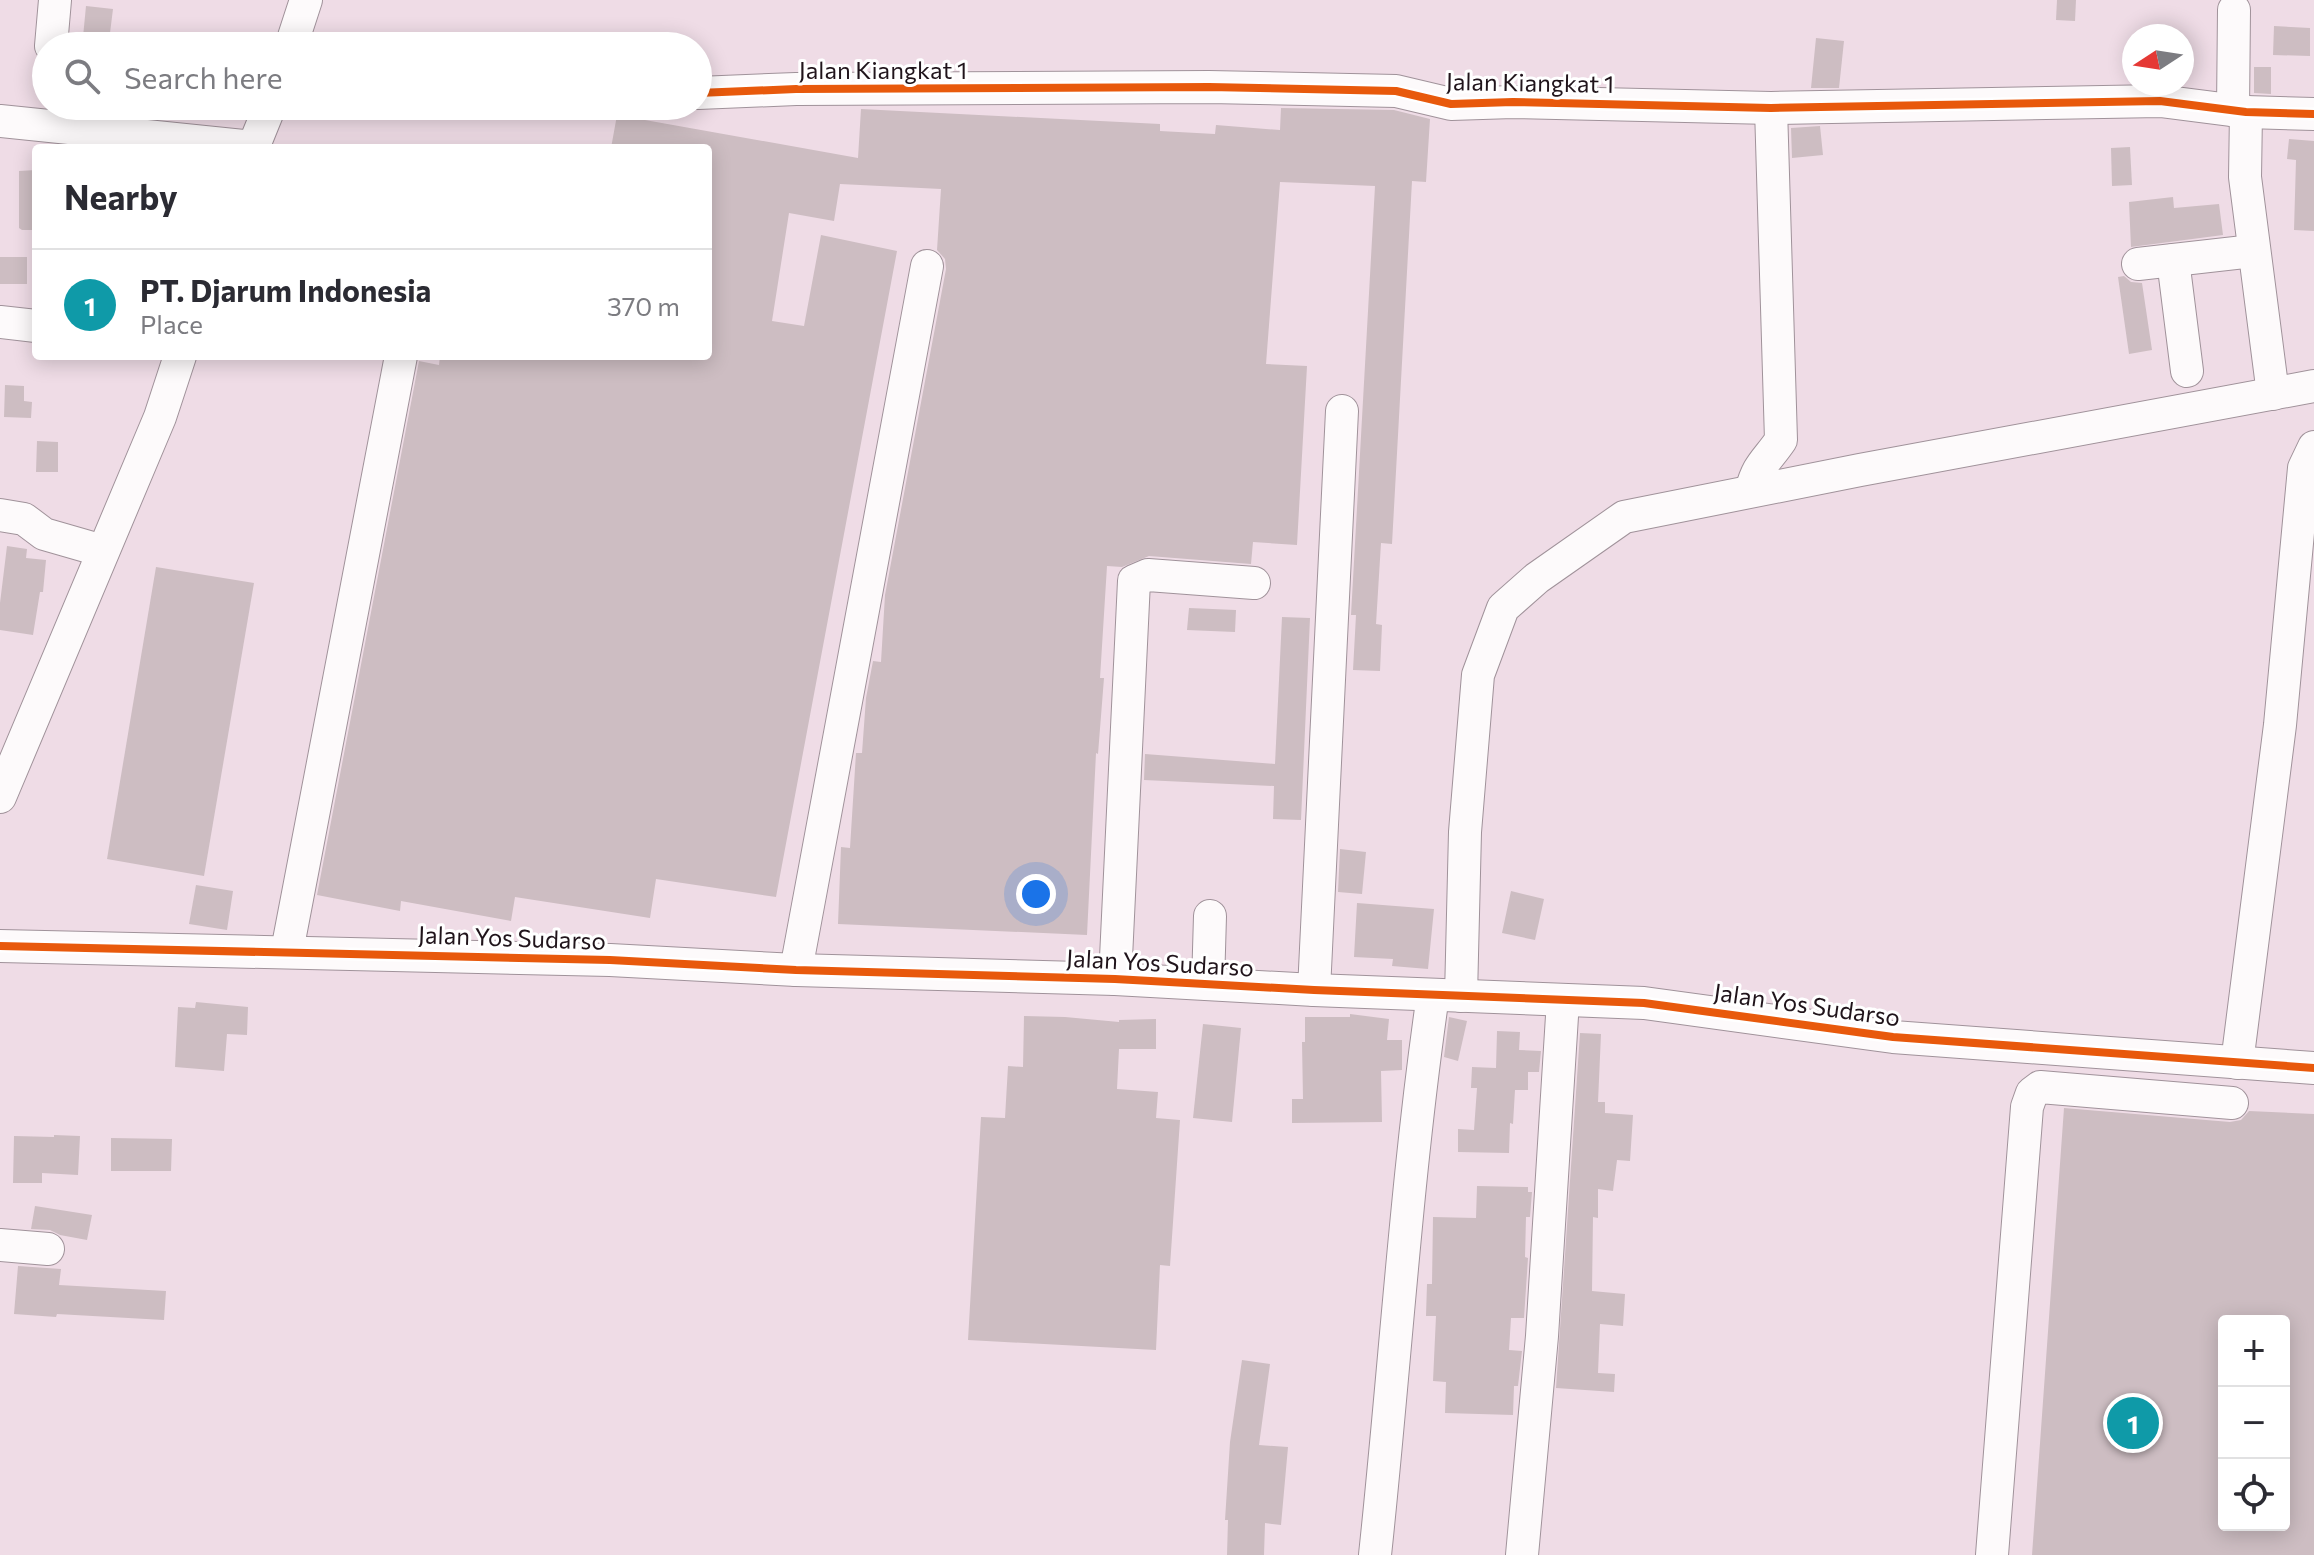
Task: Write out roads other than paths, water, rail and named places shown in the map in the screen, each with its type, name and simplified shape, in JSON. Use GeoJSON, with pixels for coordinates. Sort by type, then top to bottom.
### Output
{"type":"FeatureCollection","features":[{"type":"Feature","properties":{"kind":"street"},"geometry":{"type":"LineString","coordinates":[[52,32],[55,0]]}},
{"type":"Feature","properties":{"kind":"street"},"geometry":{"type":"LineString","coordinates":[[296,32],[306,0]]}},
{"type":"Feature","properties":{"kind":"street"},"geometry":{"type":"LineString","coordinates":[[2234,10],[2245,177],[2273,394]]}},
{"type":"Feature","properties":{"kind":"street","name":"Jalan Kiangkat 1"},"geometry":{"type":"LineString","coordinates":[[712,92],[796,89],[1239,88],[1396,91],[1451,104],[1513,102],[1771,108],[2160,101],[2240,111],[2314,114]]}},
{"type":"Feature","properties":{"kind":"street"},"geometry":{"type":"LineString","coordinates":[[1751,491],[1757,468],[1781,440],[1771,108]]}},
{"type":"Feature","properties":{"kind":"street"},"geometry":{"type":"LineString","coordinates":[[0,121],[32,118]]}},
{"type":"Feature","properties":{"kind":"street"},"geometry":{"type":"LineString","coordinates":[[66,120],[226,144]]}},
{"type":"Feature","properties":{"kind":"street"},"geometry":{"type":"LineString","coordinates":[[255,144],[264,120]]}},
{"type":"Feature","properties":{"kind":"street"},"geometry":{"type":"LineString","coordinates":[[2138,264],[2253,251]]}},
{"type":"Feature","properties":{"kind":"street"},"geometry":{"type":"LineString","coordinates":[[2173,260],[2187,371]]}},
{"type":"Feature","properties":{"kind":"street"},"geometry":{"type":"LineString","coordinates":[[796,970],[927,266]]}},
{"type":"Feature","properties":{"kind":"street"},"geometry":{"type":"LineString","coordinates":[[0,322],[32,326]]}},
{"type":"Feature","properties":{"kind":"street"},"geometry":{"type":"LineString","coordinates":[[0,797],[160,417],[179,360]]}},
{"type":"Feature","properties":{"kind":"street"},"geometry":{"type":"LineString","coordinates":[[287,951],[400,360]]}},
{"type":"Feature","properties":{"kind":"street"},"geometry":{"type":"LineString","coordinates":[[1375,1555],[1416,1112],[1447,995],[1478,675],[1503,608],[1537,578],[1624,517],[2314,386]]}},
{"type":"Feature","properties":{"kind":"street"},"geometry":{"type":"LineString","coordinates":[[1314,990],[1342,411]]}},
{"type":"Feature","properties":{"kind":"street"},"geometry":{"type":"LineString","coordinates":[[2237,1063],[2280,725],[2304,468],[2314,447]]}},
{"type":"Feature","properties":{"kind":"street"},"geometry":{"type":"LineString","coordinates":[[0,515],[24,519],[44,534],[103,551]]}},
{"type":"Feature","properties":{"kind":"street"},"geometry":{"type":"LineString","coordinates":[[1115,979],[1134,581],[1148,575],[1254,583]]}},
{"type":"Feature","properties":{"kind":"street"},"geometry":{"type":"LineString","coordinates":[[1208,984],[1210,916]]}},
{"type":"Feature","properties":{"kind":"street","name":"Jalan Yos Sudarso"},"geometry":{"type":"LineString","coordinates":[[0,946],[610,960],[1644,1003],[1893,1037],[2314,1068]]}},
{"type":"Feature","properties":{"kind":"street"},"geometry":{"type":"LineString","coordinates":[[1522,1555],[1542,1336],[1563,1000]]}},
{"type":"Feature","properties":{"kind":"street"},"geometry":{"type":"LineString","coordinates":[[1992,1555],[2027,1107],[2032,1093],[2040,1087],[2232,1103]]}},
{"type":"Feature","properties":{"kind":"street"},"geometry":{"type":"LineString","coordinates":[[5,1246],[48,1249]]}},
{"type":"Feature","properties":{"kind":"place","name":"PT. Djarum Indonesia"},"geometry":{"type":"Point","coordinates":[2133,1423]}}]}
